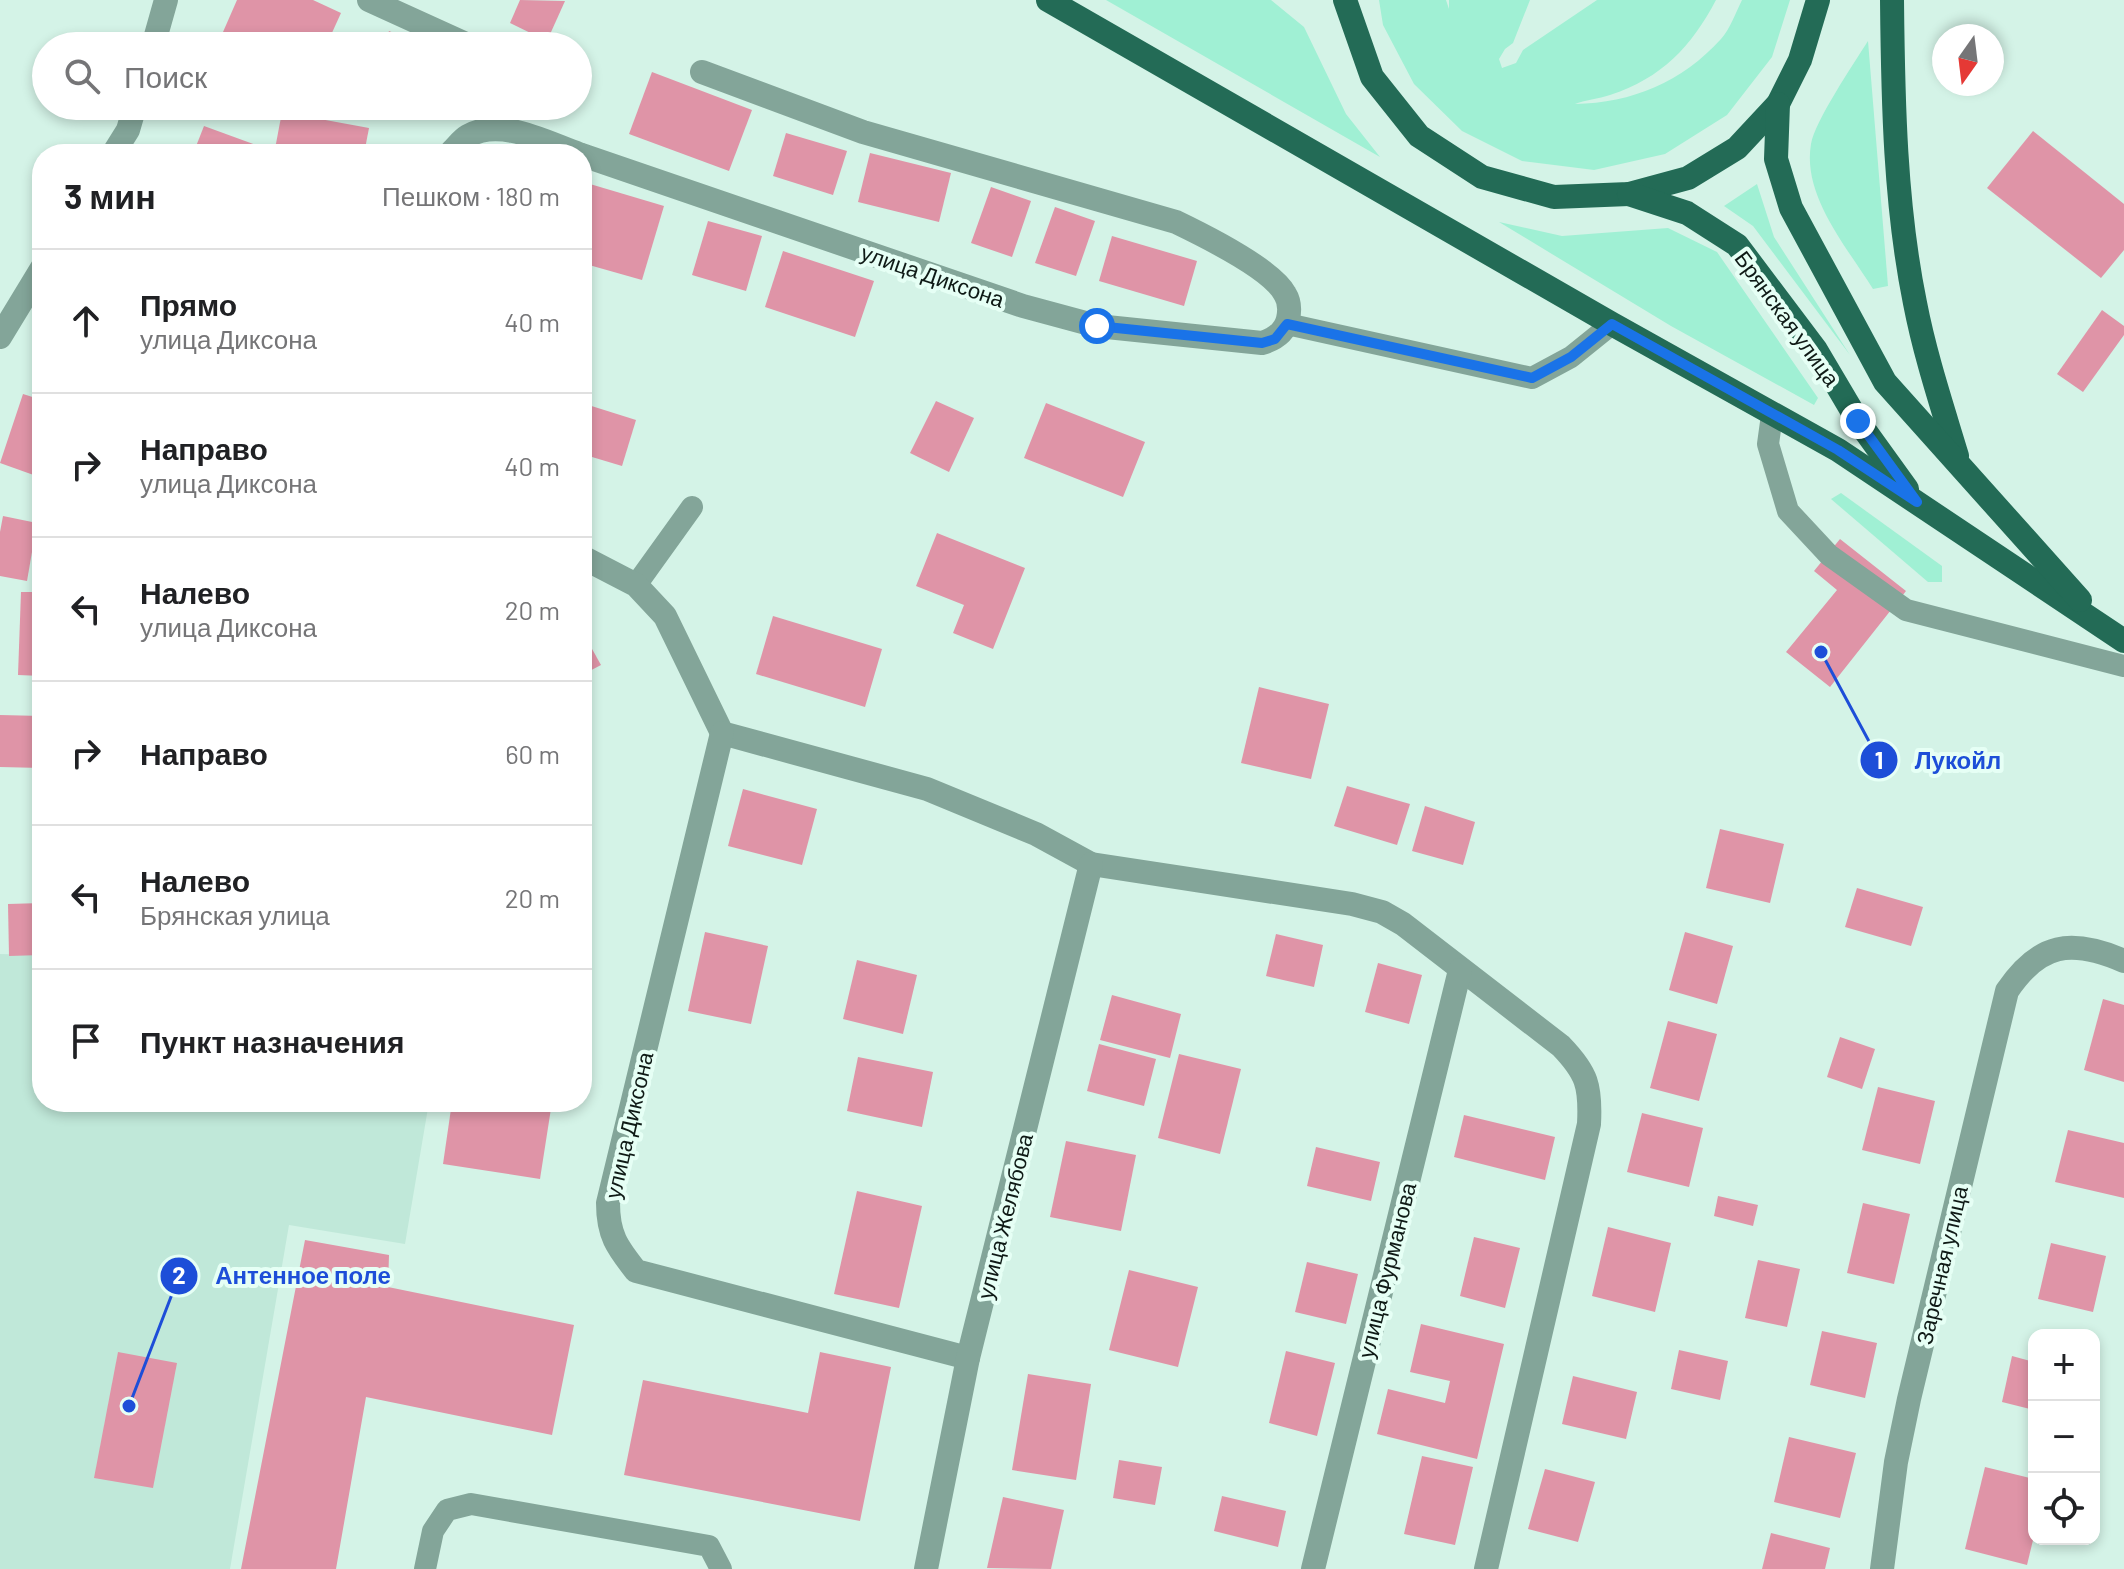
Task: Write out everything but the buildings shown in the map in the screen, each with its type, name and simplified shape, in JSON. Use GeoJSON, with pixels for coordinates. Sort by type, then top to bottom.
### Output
{"type":"FeatureCollection","features":[{"type":"Feature","properties":{"kind":"main road"},"geometry":{"type":"LineString","coordinates":[[1048,0],[1838,450],[1917,502]]}},
{"type":"Feature","properties":{"kind":"main road"},"geometry":{"type":"LineString","coordinates":[[1341,3],[1372,77],[1419,136],[1482,177],[1554,197],[1629,194],[1688,178],[1737,148],[1778,104],[1800,60],[1818,0]]}},
{"type":"Feature","properties":{"kind":"main road"},"geometry":{"type":"LineString","coordinates":[[1892,0],[1899,188],[1914,301],[1959,462]]}},
{"type":"Feature","properties":{"kind":"main road","name":"Брянская улица"},"geometry":{"type":"LineString","coordinates":[[1778,104],[1776,159],[1791,208],[1885,382],[2103,626]]}},
{"type":"Feature","properties":{"kind":"main road","name":"Брянская улица"},"geometry":{"type":"LineString","coordinates":[[1629,194],[1687,213],[1737,245],[1816,350],[1858,421],[1917,502],[2124,641]]}},
{"type":"Feature","properties":{"kind":"street"},"geometry":{"type":"LineString","coordinates":[[157,32],[166,0]]}},
{"type":"Feature","properties":{"kind":"street"},"geometry":{"type":"LineString","coordinates":[[369,0],[439,32]]}},
{"type":"Feature","properties":{"kind":"street"},"geometry":{"type":"LineString","coordinates":[[702,72],[863,132],[1176,222],[1209,237],[1259,269],[1285,292],[1290,309],[1287,324]]}},
{"type":"Feature","properties":{"kind":"street"},"geometry":{"type":"LineString","coordinates":[[119,144],[131,120]]}},
{"type":"Feature","properties":{"kind":"street","name":"улица Диксона"},"geometry":{"type":"LineString","coordinates":[[460,144],[487,120]]}},
{"type":"Feature","properties":{"kind":"street","name":"улица Диксона"},"geometry":{"type":"LineString","coordinates":[[495,120],[515,132],[551,144]]}},
{"type":"Feature","properties":{"kind":"street","name":"улица Диксона"},"geometry":{"type":"LineString","coordinates":[[592,158],[1023,306],[1097,326],[1262,343],[1275,339],[1287,324]]}},
{"type":"Feature","properties":{"kind":"street"},"geometry":{"type":"LineString","coordinates":[[0,337],[32,284]]}},
{"type":"Feature","properties":{"kind":"street"},"geometry":{"type":"LineString","coordinates":[[592,562],[636,585],[665,616],[722,733],[927,789],[1036,834],[1091,864],[1382,912],[1403,924],[1561,1046],[1580,1066],[1590,1097],[1589,1124],[1486,1569]]}},
{"type":"Feature","properties":{"kind":"street","name":"улица Диксона"},"geometry":{"type":"LineString","coordinates":[[722,733],[608,1203],[608,1225],[618,1250],[636,1271],[968,1358]]}},
{"type":"Feature","properties":{"kind":"street","name":"улица Желябова"},"geometry":{"type":"LineString","coordinates":[[926,1569],[968,1358],[1091,864]]}},
{"type":"Feature","properties":{"kind":"street","name":"Заречная улица"},"geometry":{"type":"LineString","coordinates":[[1882,1569],[1896,1462],[1909,1399],[2007,991],[2022,968],[2042,953],[2074,947],[2109,954],[2124,961]]}},
{"type":"Feature","properties":{"kind":"street","name":"улица Фурманова"},"geometry":{"type":"LineString","coordinates":[[1313,1569],[1460,970]]}},
{"type":"Feature","properties":{"kind":"lane"},"geometry":{"type":"LineString","coordinates":[[1287,324],[1532,378],[1571,357],[1612,324]]}},
{"type":"Feature","properties":{"kind":"lane"},"geometry":{"type":"LineString","coordinates":[[1772,415],[1768,444],[1788,511],[1829,555],[1906,610],[2124,666]]}},
{"type":"Feature","properties":{"kind":"lane"},"geometry":{"type":"LineString","coordinates":[[636,585],[692,507]]}},
{"type":"Feature","properties":{"kind":"lane"},"geometry":{"type":"LineString","coordinates":[[425,1569],[433,1531],[447,1510],[471,1504],[709,1546],[721,1569]]}},
{"type":"Feature","properties":{"kind":"shaded area"},"geometry":{"type":"Polygon","coordinates":[[[0,954],[32,955],[32,1112],[427,1112],[405,1244],[289,1225],[230,1569],[0,1569],[0,954]]]}},
{"type":"Feature","properties":{"kind":"green space"},"geometry":{"type":"Polygon","coordinates":[[[1106,0],[1271,0],[1304,27],[1346,114],[1380,157],[1106,0]]]}},
{"type":"Feature","properties":{"kind":"green space"},"geometry":{"type":"Polygon","coordinates":[[[1379,0],[1446,0],[1449,9],[1449,0],[1530,0],[1513,43],[1499,59],[1502,68],[1516,63],[1523,50],[1597,0],[1716,0],[1685,46],[1660,70],[1628,88],[1575,104],[1596,103],[1636,94],[1673,78],[1721,39],[1742,0],[1790,0],[1772,57],[1727,115],[1665,154],[1594,170],[1522,161],[1462,131],[1414,84],[1383,25],[1379,0]]]}},
{"type":"Feature","properties":{"kind":"green space"},"geometry":{"type":"Polygon","coordinates":[[[1868,41],[1888,286],[1873,289],[1820,202],[1810,163],[1811,144],[1820,121],[1868,41]]]}},
{"type":"Feature","properties":{"kind":"green space"},"geometry":{"type":"Polygon","coordinates":[[[1757,184],[1774,237],[1850,355],[1753,226],[1724,206],[1757,184]]]}},
{"type":"Feature","properties":{"kind":"green space"},"geometry":{"type":"Polygon","coordinates":[[[1499,222],[1562,236],[1668,228],[1717,252],[1818,398],[1814,405],[1671,326],[1499,222]]]}},
{"type":"Feature","properties":{"kind":"green space"},"geometry":{"type":"Polygon","coordinates":[[[1841,493],[1942,566],[1942,582],[1928,582],[1831,499],[1841,493]]]}},
{"type":"Feature","properties":{"kind":"place","name":"Лукойл"},"geometry":{"type":"Point","coordinates":[1821,652]}},
{"type":"Feature","properties":{"kind":"place","name":"Антенное поле"},"geometry":{"type":"Point","coordinates":[129,1406]}},
{"type":"Feature","properties":{"kind":"route"},"geometry":{"type":"LineString","coordinates":[[1097,326],[1262,343],[1275,339],[1287,324],[1532,378],[1571,357],[1612,324],[1838,450],[1917,502],[1858,421]]}}]}
